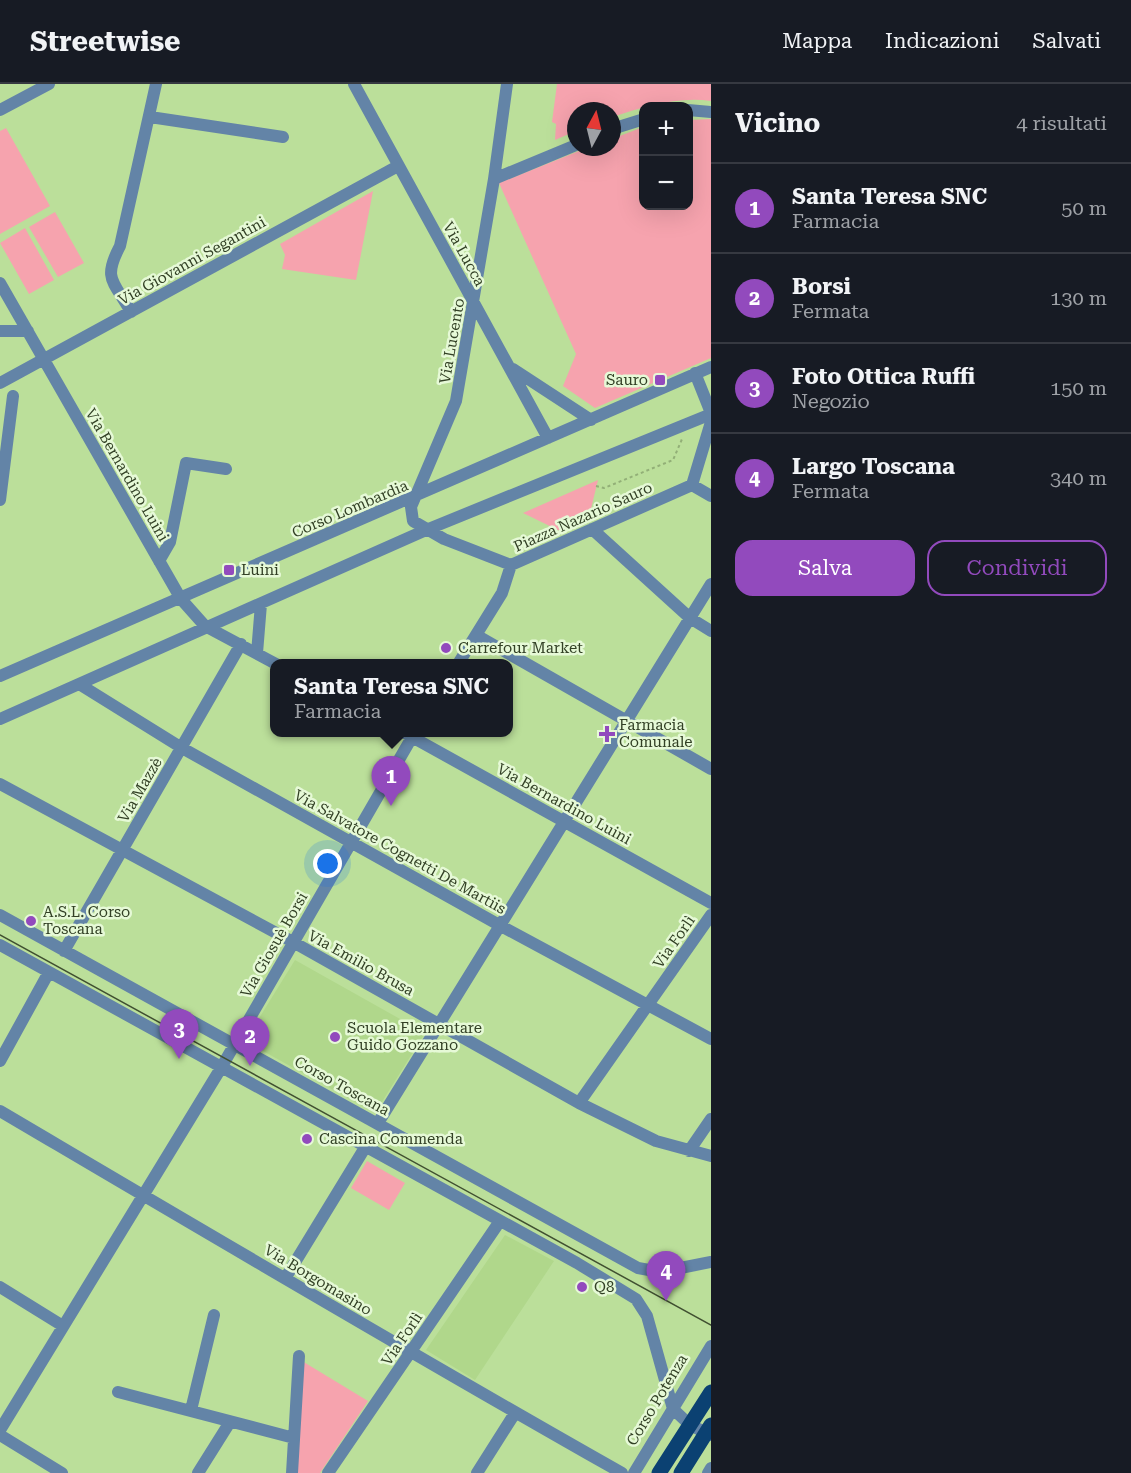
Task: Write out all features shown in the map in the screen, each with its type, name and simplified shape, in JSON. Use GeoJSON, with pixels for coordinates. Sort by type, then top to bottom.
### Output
{"type":"FeatureCollection","features":[{"type":"Feature","properties":{"kind":"main road"},"geometry":{"type":"LineString","coordinates":[[660,1473],[711,1392]]}},
{"type":"Feature","properties":{"kind":"main road"},"geometry":{"type":"LineString","coordinates":[[681,1473],[709,1431]]}},
{"type":"Feature","properties":{"kind":"street"},"geometry":{"type":"LineString","coordinates":[[0,110],[49,84]]}},
{"type":"Feature","properties":{"kind":"street"},"geometry":{"type":"LineString","coordinates":[[131,312],[110,275],[109,266],[120,246],[156,84]]}},
{"type":"Feature","properties":{"kind":"street","name":"Via Lucca"},"geometry":{"type":"LineString","coordinates":[[354,84],[474,304],[512,368],[548,438]]}},
{"type":"Feature","properties":{"kind":"street","name":"Via Lucento"},"geometry":{"type":"LineString","coordinates":[[414,498],[456,401],[474,304],[507,84]]}},
{"type":"Feature","properties":{"kind":"street"},"geometry":{"type":"LineString","coordinates":[[693,110],[711,112]]}},
{"type":"Feature","properties":{"kind":"street"},"geometry":{"type":"LineString","coordinates":[[150,117],[283,137]]}},
{"type":"Feature","properties":{"kind":"street"},"geometry":{"type":"LineString","coordinates":[[621,126],[639,120]]}},
{"type":"Feature","properties":{"kind":"street"},"geometry":{"type":"LineString","coordinates":[[494,179],[567,149]]}},
{"type":"Feature","properties":{"kind":"street","name":"Via Giovanni Segantini"},"geometry":{"type":"LineString","coordinates":[[0,383],[398,166]]}},
{"type":"Feature","properties":{"kind":"street","name":"Via Bernardino Luini"},"geometry":{"type":"LineString","coordinates":[[0,283],[181,600],[205,626],[270,660]]}},
{"type":"Feature","properties":{"kind":"street"},"geometry":{"type":"LineString","coordinates":[[0,331],[28,331]]}},
{"type":"Feature","properties":{"kind":"street","name":"Corso Lombardia"},"geometry":{"type":"LineString","coordinates":[[0,676],[181,600],[711,367]]}},
{"type":"Feature","properties":{"kind":"street"},"geometry":{"type":"LineString","coordinates":[[512,368],[591,420]]}},
{"type":"Feature","properties":{"kind":"street"},"geometry":{"type":"LineString","coordinates":[[0,719],[205,626],[261,604],[426,530],[711,414],[695,373]]}},
{"type":"Feature","properties":{"kind":"street"},"geometry":{"type":"LineString","coordinates":[[0,500],[13,396]]}},
{"type":"Feature","properties":{"kind":"street"},"geometry":{"type":"LineString","coordinates":[[711,422],[692,485],[711,496]]}},
{"type":"Feature","properties":{"kind":"street"},"geometry":{"type":"LineString","coordinates":[[159,561],[170,542],[186,463],[226,469]]}},
{"type":"Feature","properties":{"kind":"street","name":"Piazza Nazario Sauro"},"geometry":{"type":"LineString","coordinates":[[426,530],[511,565],[692,485]]}},
{"type":"Feature","properties":{"kind":"street"},"geometry":{"type":"LineString","coordinates":[[414,498],[410,514],[413,521],[426,530]]}},
{"type":"Feature","properties":{"kind":"street"},"geometry":{"type":"LineString","coordinates":[[592,529],[690,618],[711,631]]}},
{"type":"Feature","properties":{"kind":"street"},"geometry":{"type":"LineString","coordinates":[[461,659],[502,593],[511,565]]}},
{"type":"Feature","properties":{"kind":"street"},"geometry":{"type":"LineString","coordinates":[[378,1123],[711,584]]}},
{"type":"Feature","properties":{"kind":"street"},"geometry":{"type":"LineString","coordinates":[[257,653],[261,604]]}},
{"type":"Feature","properties":{"kind":"street"},"geometry":{"type":"LineString","coordinates":[[476,635],[711,769]]}},
{"type":"Feature","properties":{"kind":"street","name":"Via Mazzè"},"geometry":{"type":"LineString","coordinates":[[64,951],[241,644]]}},
{"type":"Feature","properties":{"kind":"street","name":"Via Salvatore Cognetti De Martiis"},"geometry":{"type":"LineString","coordinates":[[79,684],[183,748],[501,926],[711,1039]]}},
{"type":"Feature","properties":{"kind":"street","name":"Via Giosuè Borsi"},"geometry":{"type":"LineString","coordinates":[[0,1430],[221,1068],[352,842],[408,737]]}},
{"type":"Feature","properties":{"kind":"street","name":"Via Bernardino Luini"},"geometry":{"type":"LineString","coordinates":[[415,737],[711,903]]}},
{"type":"Feature","properties":{"kind":"street","name":"Via Emilio Brusa"},"geometry":{"type":"LineString","coordinates":[[0,784],[293,942],[579,1103],[656,1141],[711,1156]]}},
{"type":"Feature","properties":{"kind":"street","name":"Corso Toscana"},"geometry":{"type":"LineString","coordinates":[[0,915],[234,1042],[638,1268],[651,1272],[671,1271],[711,1262]]}},
{"type":"Feature","properties":{"kind":"street","name":"Via Forlì"},"geometry":{"type":"LineString","coordinates":[[579,1103],[711,915]]}},
{"type":"Feature","properties":{"kind":"street"},"geometry":{"type":"LineString","coordinates":[[0,945],[366,1146],[636,1299],[646,1316],[673,1409],[690,1425],[709,1431]]}},
{"type":"Feature","properties":{"kind":"street"},"geometry":{"type":"LineString","coordinates":[[0,1060],[48,972]]}},
{"type":"Feature","properties":{"kind":"street","name":"Via Borgomasino"},"geometry":{"type":"LineString","coordinates":[[0,1111],[286,1277],[410,1354],[622,1473]]}},
{"type":"Feature","properties":{"kind":"street"},"geometry":{"type":"LineString","coordinates":[[690,1151],[711,1119]]}},
{"type":"Feature","properties":{"kind":"street"},"geometry":{"type":"LineString","coordinates":[[286,1277],[366,1146]]}},
{"type":"Feature","properties":{"kind":"street","name":"Via Forlì"},"geometry":{"type":"LineString","coordinates":[[328,1473],[500,1221]]}},
{"type":"Feature","properties":{"kind":"street"},"geometry":{"type":"LineString","coordinates":[[0,1287],[63,1326]]}},
{"type":"Feature","properties":{"kind":"street"},"geometry":{"type":"LineString","coordinates":[[191,1410],[214,1315]]}},
{"type":"Feature","properties":{"kind":"street","name":"Corso Potenza"},"geometry":{"type":"LineString","coordinates":[[633,1473],[711,1346]]}},
{"type":"Feature","properties":{"kind":"street"},"geometry":{"type":"LineString","coordinates":[[292,1473],[299,1356]]}},
{"type":"Feature","properties":{"kind":"street"},"geometry":{"type":"LineString","coordinates":[[118,1392],[294,1438]]}},
{"type":"Feature","properties":{"kind":"street"},"geometry":{"type":"LineString","coordinates":[[477,1473],[516,1413]]}},
{"type":"Feature","properties":{"kind":"street"},"geometry":{"type":"LineString","coordinates":[[198,1473],[230,1422]]}},
{"type":"Feature","properties":{"kind":"street"},"geometry":{"type":"LineString","coordinates":[[0,1435],[62,1473]]}},
{"type":"Feature","properties":{"kind":"street"},"geometry":{"type":"LineString","coordinates":[[708,1473],[711,1468]]}},
{"type":"Feature","properties":{"kind":"path"},"geometry":{"type":"LineString","coordinates":[[596,486],[604,488],[673,460],[687,424]]}},
{"type":"Feature","properties":{"kind":"shaded area"},"geometry":{"type":"Polygon","coordinates":[[[557,84],[711,84],[711,101],[639,102],[639,109],[621,114],[621,102],[567,102],[567,135],[555,140],[556,124],[552,122],[557,84]]]}},
{"type":"Feature","properties":{"kind":"shaded area"},"geometry":{"type":"Polygon","coordinates":[[[711,119],[711,358],[595,408],[563,386],[576,354],[499,183],[567,156],[621,156],[621,136],[639,129],[639,210],[693,210],[693,120],[711,119]]]}},
{"type":"Feature","properties":{"kind":"shaded area"},"geometry":{"type":"Polygon","coordinates":[[[6,128],[50,206],[0,234],[0,131],[6,128]]]}},
{"type":"Feature","properties":{"kind":"shaded area"},"geometry":{"type":"Polygon","coordinates":[[[373,191],[356,280],[282,269],[285,255],[280,244],[373,191]]]}},
{"type":"Feature","properties":{"kind":"shaded area"},"geometry":{"type":"Polygon","coordinates":[[[55,212],[84,263],[58,277],[29,227],[55,212]]]}},
{"type":"Feature","properties":{"kind":"shaded area"},"geometry":{"type":"Polygon","coordinates":[[[25,228],[54,280],[29,294],[0,243],[25,228]]]}},
{"type":"Feature","properties":{"kind":"shaded area"},"geometry":{"type":"Polygon","coordinates":[[[598,480],[589,517],[560,531],[523,513],[598,480]]]}},
{"type":"Feature","properties":{"kind":"shaded area","name":"Scuola Elementare Guido Gozzano"},"geometry":{"type":"Polygon","coordinates":[[[295,960],[425,1033],[375,1113],[245,1041],[295,960]]]}},
{"type":"Feature","properties":{"kind":"shaded area"},"geometry":{"type":"Polygon","coordinates":[[[367,1161],[405,1183],[389,1210],[351,1188],[367,1161]]]}},
{"type":"Feature","properties":{"kind":"shaded area"},"geometry":{"type":"Polygon","coordinates":[[[505,1235],[554,1261],[475,1380],[426,1350],[505,1235]]]}},
{"type":"Feature","properties":{"kind":"shaded area"},"geometry":{"type":"Polygon","coordinates":[[[302,1361],[368,1401],[320,1473],[296,1473],[302,1361]]]}},
{"type":"Feature","properties":{"kind":"tram line"},"geometry":{"type":"LineString","coordinates":[[0,935],[711,1325]]}},
{"type":"Feature","properties":{"kind":"place","name":"Sauro"},"geometry":{"type":"Point","coordinates":[660,380]}},
{"type":"Feature","properties":{"kind":"place","name":"Luini"},"geometry":{"type":"Point","coordinates":[229,570]}},
{"type":"Feature","properties":{"kind":"place","name":"Carrefour Market"},"geometry":{"type":"Point","coordinates":[446,648]}},
{"type":"Feature","properties":{"kind":"place","name":"Farmacia Comunale"},"geometry":{"type":"Point","coordinates":[607,734]}},
{"type":"Feature","properties":{"kind":"place","name":"Santa Teresa SNC"},"geometry":{"type":"Point","coordinates":[391,806]}},
{"type":"Feature","properties":{"kind":"place","name":"A.S.L. Corso Toscana"},"geometry":{"type":"Point","coordinates":[31,921]}},
{"type":"Feature","properties":{"kind":"place","name":"Scuola Elementare Guido Gozzano"},"geometry":{"type":"Point","coordinates":[335,1037]}},
{"type":"Feature","properties":{"kind":"place","name":"Foto Ottica Ruffi"},"geometry":{"type":"Point","coordinates":[179,1059]}},
{"type":"Feature","properties":{"kind":"place","name":"Borsi"},"geometry":{"type":"Point","coordinates":[250,1066]}},
{"type":"Feature","properties":{"kind":"place","name":"Cascina Commenda"},"geometry":{"type":"Point","coordinates":[307,1139]}},
{"type":"Feature","properties":{"kind":"place","name":"Q8"},"geometry":{"type":"Point","coordinates":[582,1287]}},
{"type":"Feature","properties":{"kind":"place","name":"Largo Toscana"},"geometry":{"type":"Point","coordinates":[666,1301]}}]}
